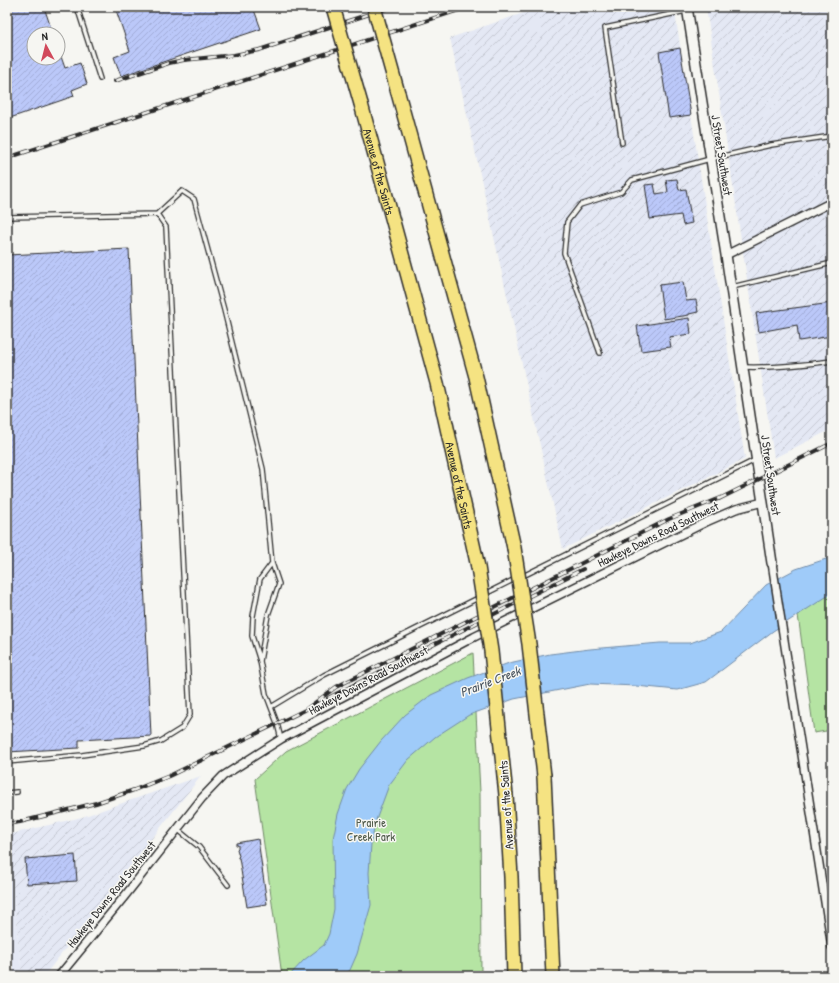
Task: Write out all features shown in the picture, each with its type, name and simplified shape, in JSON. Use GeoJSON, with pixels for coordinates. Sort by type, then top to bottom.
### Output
{"type":"FeatureCollection","features":[{"type":"Feature","properties":{"kind":"highway","name":"Avenue of the Saints"},"geometry":{"type":"LineString","coordinates":[[333,7],[437,383],[478,567],[491,651],[506,795],[511,876],[514,975]]}},
{"type":"Feature","properties":{"kind":"highway"},"geometry":{"type":"LineString","coordinates":[[374,7],[476,377],[514,548],[530,644],[544,776],[553,976]]}},
{"type":"Feature","properties":{"kind":"street","name":"J Street Southwest"},"geometry":{"type":"LineString","coordinates":[[687,9],[832,947]]}},
{"type":"Feature","properties":{"kind":"street"},"geometry":{"type":"LineString","coordinates":[[726,255],[832,202]]}},
{"type":"Feature","properties":{"kind":"street","name":"Hawkeye Downs Road Southwest"},"geometry":{"type":"LineString","coordinates":[[59,976],[202,798],[223,776],[281,739],[474,637],[706,522],[736,509],[763,502]]}},
{"type":"Feature","properties":{"kind":"lane"},"geometry":{"type":"LineString","coordinates":[[77,7],[100,79]]}},
{"type":"Feature","properties":{"kind":"lane"},"geometry":{"type":"LineString","coordinates":[[622,143],[605,28],[687,9]]}},
{"type":"Feature","properties":{"kind":"lane"},"geometry":{"type":"LineString","coordinates":[[600,353],[564,253],[567,222],[580,205],[621,192],[632,180],[710,159],[771,145],[832,136]]}},
{"type":"Feature","properties":{"kind":"lane"},"geometry":{"type":"LineString","coordinates":[[7,217],[157,214],[182,191],[194,199],[224,310],[263,468],[272,563],[279,584],[268,615],[260,661]]}},
{"type":"Feature","properties":{"kind":"lane"},"geometry":{"type":"LineString","coordinates":[[7,762],[82,755],[144,746],[161,741],[182,728],[190,715],[166,227],[157,214]]}},
{"type":"Feature","properties":{"kind":"lane"},"geometry":{"type":"LineString","coordinates":[[730,287],[832,263]]}},
{"type":"Feature","properties":{"kind":"lane"},"geometry":{"type":"LineString","coordinates":[[742,367],[769,368],[798,366],[832,361]]}},
{"type":"Feature","properties":{"kind":"lane"},"geometry":{"type":"LineString","coordinates":[[271,706],[324,675],[756,460]]}},
{"type":"Feature","properties":{"kind":"lane"},"geometry":{"type":"LineString","coordinates":[[272,563],[260,579],[255,602],[252,636],[260,661],[266,694],[277,722],[281,739]]}},
{"type":"Feature","properties":{"kind":"lane"},"geometry":{"type":"LineString","coordinates":[[7,793],[17,792]]}},
{"type":"Feature","properties":{"kind":"lane"},"geometry":{"type":"LineString","coordinates":[[177,829],[199,847],[228,885]]}},
{"type":"Feature","properties":{"kind":"shaded area"},"geometry":{"type":"Polygon","coordinates":[[[541,7],[674,7],[745,459],[563,549],[450,38],[541,7]]]}},
{"type":"Feature","properties":{"kind":"shaded area"},"geometry":{"type":"Polygon","coordinates":[[[706,7],[832,7],[832,429],[774,458],[706,7]]]}},
{"type":"Feature","properties":{"kind":"shaded area"},"geometry":{"type":"Polygon","coordinates":[[[201,776],[44,976],[22,976],[7,835],[82,817],[201,776]]]}},
{"type":"Feature","properties":{"kind":"shaded area"},"geometry":{"type":"Polygon","coordinates":[[[7,835],[22,976],[7,976],[7,835]]]}},
{"type":"Feature","properties":{"kind":"green space"},"geometry":{"type":"Polygon","coordinates":[[[832,562],[832,730],[814,733],[793,578],[832,562]]]}},
{"type":"Feature","properties":{"kind":"green space","name":"Prairie Creek Park"},"geometry":{"type":"Polygon","coordinates":[[[473,653],[480,792],[481,976],[282,976],[255,779],[286,751],[473,653]]]}},
{"type":"Feature","properties":{"kind":"water","name":"Prairie Creek"},"geometry":{"type":"Polygon","coordinates":[[[832,557],[832,594],[773,631],[706,682],[677,690],[590,684],[514,699],[469,715],[435,737],[408,760],[389,785],[376,820],[371,844],[369,873],[371,905],[357,954],[350,970],[343,976],[289,976],[304,960],[324,945],[329,934],[334,909],[333,839],[338,814],[347,789],[359,769],[381,741],[405,715],[431,695],[468,678],[509,663],[550,654],[590,649],[660,643],[690,643],[721,632],[766,585],[796,569],[832,557]]]}},
{"type":"Feature","properties":{"kind":"building"},"geometry":{"type":"Polygon","coordinates":[[[7,7],[44,7],[50,26],[26,26],[26,66],[64,66],[65,68],[80,63],[87,84],[72,90],[74,96],[7,119],[7,7]]]}},
{"type":"Feature","properties":{"kind":"building"},"geometry":{"type":"Polygon","coordinates":[[[115,7],[253,7],[261,29],[121,76],[114,57],[130,51],[115,7]]]}},
{"type":"Feature","properties":{"kind":"building"},"geometry":{"type":"Polygon","coordinates":[[[680,48],[691,115],[669,118],[659,52],[680,48]]]}},
{"type":"Feature","properties":{"kind":"building"},"geometry":{"type":"Polygon","coordinates":[[[677,179],[679,190],[686,189],[692,223],[683,225],[681,215],[650,219],[645,185],[654,184],[656,194],[668,192],[666,180],[677,179]]]}},
{"type":"Feature","properties":{"kind":"building"},"geometry":{"type":"Polygon","coordinates":[[[129,249],[151,736],[79,740],[79,748],[7,752],[7,255],[129,249]]]}},
{"type":"Feature","properties":{"kind":"building"},"geometry":{"type":"Polygon","coordinates":[[[683,282],[686,301],[696,300],[698,312],[664,319],[659,285],[683,282]]]}},
{"type":"Feature","properties":{"kind":"building"},"geometry":{"type":"Polygon","coordinates":[[[832,303],[832,336],[799,341],[797,325],[759,332],[756,313],[832,303]]]}},
{"type":"Feature","properties":{"kind":"building"},"geometry":{"type":"Polygon","coordinates":[[[689,318],[691,334],[669,337],[671,347],[641,351],[637,326],[689,318]]]}},
{"type":"Feature","properties":{"kind":"building"},"geometry":{"type":"Polygon","coordinates":[[[258,839],[267,904],[247,907],[238,858],[238,845],[236,845],[236,843],[258,839]]]}},
{"type":"Feature","properties":{"kind":"building"},"geometry":{"type":"Polygon","coordinates":[[[75,855],[77,881],[27,884],[25,859],[75,855]]]}},
{"type":"Feature","properties":{"kind":"railway"},"geometry":{"type":"LineString","coordinates":[[115,81],[169,63],[234,55],[259,50],[391,7]]}},
{"type":"Feature","properties":{"kind":"railway"},"geometry":{"type":"LineString","coordinates":[[7,158],[468,7]]}},
{"type":"Feature","properties":{"kind":"railway"},"geometry":{"type":"LineString","coordinates":[[719,499],[832,443]]}},
{"type":"Feature","properties":{"kind":"railway"},"geometry":{"type":"LineString","coordinates":[[7,824],[96,803],[169,776],[305,710],[336,687],[669,519],[723,497]]}},
{"type":"Feature","properties":{"kind":"railway"},"geometry":{"type":"LineString","coordinates":[[328,698],[583,569]]}}]}
